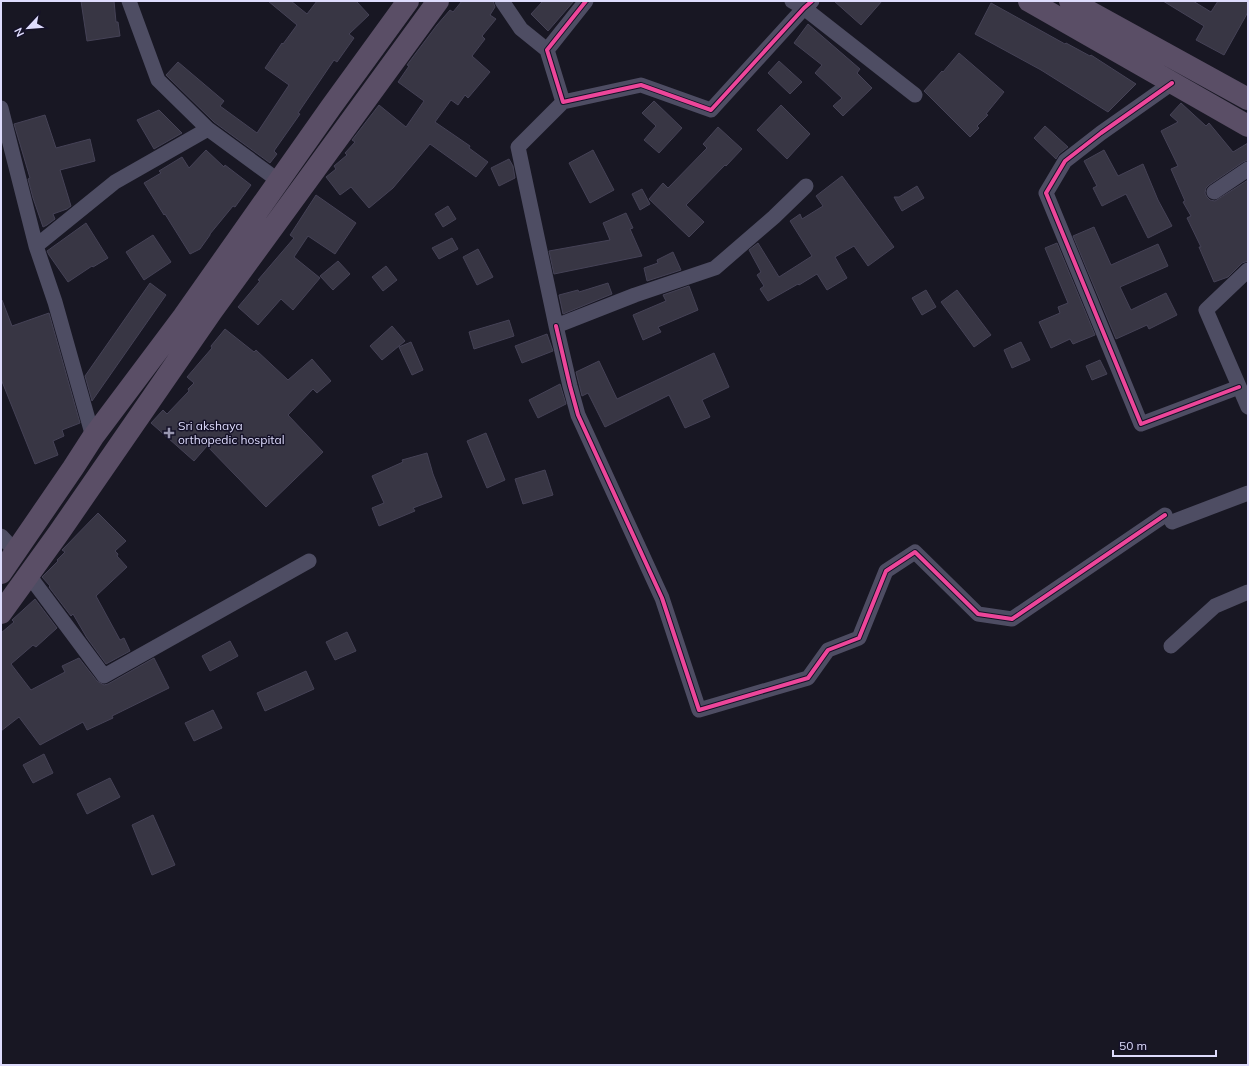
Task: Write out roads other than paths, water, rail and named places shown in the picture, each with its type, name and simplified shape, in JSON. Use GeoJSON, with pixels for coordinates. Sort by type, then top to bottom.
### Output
{"type":"FeatureCollection","features":[{"type":"Feature","properties":{"kind":"highway"},"geometry":{"type":"LineString","coordinates":[[1,573],[93,437],[183,317],[408,1]]}},
{"type":"Feature","properties":{"kind":"highway"},"geometry":{"type":"LineString","coordinates":[[1,613],[58,534],[212,311],[438,1]]}},
{"type":"Feature","properties":{"kind":"highway"},"geometry":{"type":"LineString","coordinates":[[1029,1],[1248,126]]}},
{"type":"Feature","properties":{"kind":"highway"},"geometry":{"type":"LineString","coordinates":[[1070,1],[1248,99]]}},
{"type":"Feature","properties":{"kind":"street"},"geometry":{"type":"LineString","coordinates":[[129,1],[158,80],[208,128],[279,181]]}},
{"type":"Feature","properties":{"kind":"street"},"geometry":{"type":"LineString","coordinates":[[502,1],[521,29],[547,50],[563,102]]}},
{"type":"Feature","properties":{"kind":"street"},"geometry":{"type":"LineString","coordinates":[[547,50],[586,1]]}},
{"type":"Feature","properties":{"kind":"street"},"geometry":{"type":"LineString","coordinates":[[915,95],[803,3],[711,110],[641,85],[563,102],[518,147],[556,326],[578,415],[662,598],[699,710],[808,678],[828,650],[859,638],[886,571],[915,552],[978,614],[1012,620],[1168,518],[1248,492]]}},
{"type":"Feature","properties":{"kind":"street"},"geometry":{"type":"LineString","coordinates":[[1172,83],[1065,161],[1046,193],[1141,424],[1240,387]]}},
{"type":"Feature","properties":{"kind":"street"},"geometry":{"type":"LineString","coordinates":[[1,108],[36,246],[55,302],[93,437]]}},
{"type":"Feature","properties":{"kind":"street"},"geometry":{"type":"LineString","coordinates":[[36,246],[115,182],[208,128]]}},
{"type":"Feature","properties":{"kind":"street"},"geometry":{"type":"LineString","coordinates":[[1214,192],[1248,169]]}},
{"type":"Feature","properties":{"kind":"street"},"geometry":{"type":"LineString","coordinates":[[556,326],[635,295],[715,268],[774,217],[806,186]]}},
{"type":"Feature","properties":{"kind":"street"},"geometry":{"type":"LineString","coordinates":[[1248,270],[1206,310],[1248,407]]}},
{"type":"Feature","properties":{"kind":"street"},"geometry":{"type":"LineString","coordinates":[[1,536],[16,552]]}},
{"type":"Feature","properties":{"kind":"street"},"geometry":{"type":"LineString","coordinates":[[28,574],[104,676],[309,560]]}},
{"type":"Feature","properties":{"kind":"street"},"geometry":{"type":"LineString","coordinates":[[1171,646],[1215,606],[1248,592]]}},
{"type":"Feature","properties":{"kind":"place","name":"Sri akshaya orthopedic hospital"},"geometry":{"type":"Point","coordinates":[169,433]}}]}
